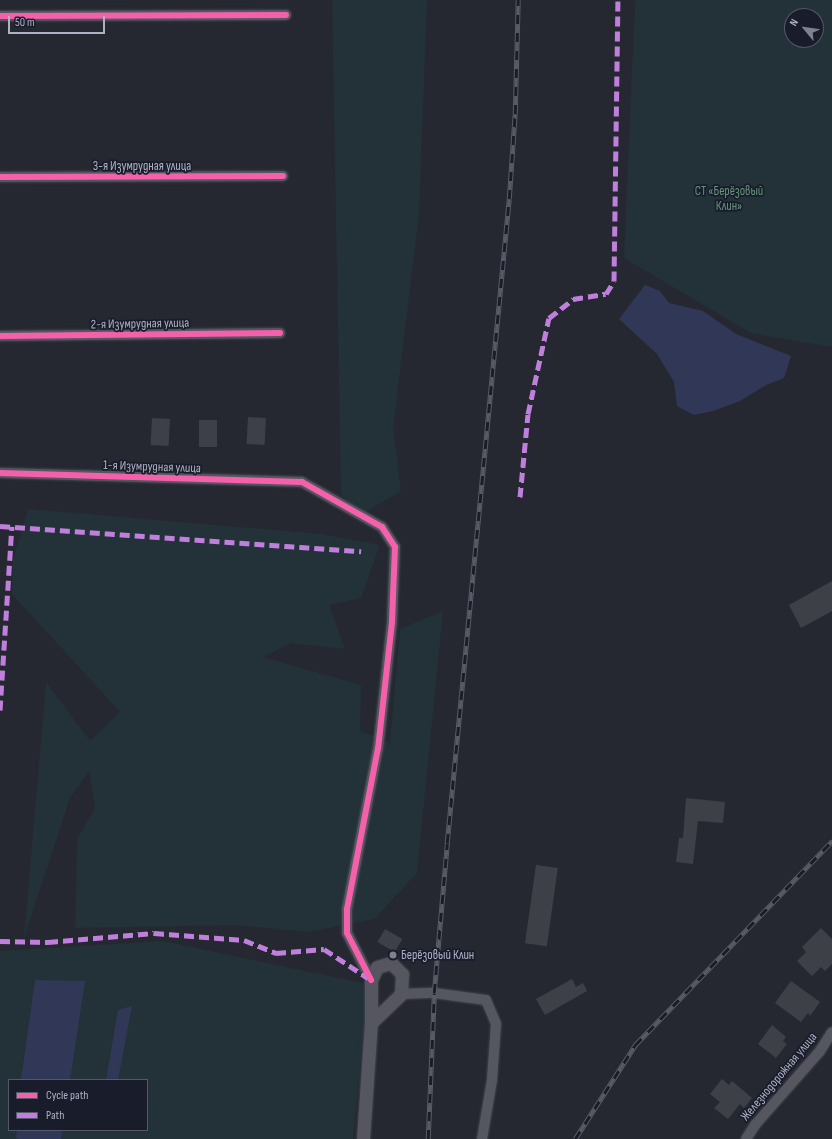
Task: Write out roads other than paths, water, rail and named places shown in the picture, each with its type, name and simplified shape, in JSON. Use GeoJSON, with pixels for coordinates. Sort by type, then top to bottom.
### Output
{"type":"FeatureCollection","features":[{"type":"Feature","properties":{"kind":"street"},"geometry":{"type":"LineString","coordinates":[[0,16],[286,15]]}},
{"type":"Feature","properties":{"kind":"street","name":"3-я Изумрудная улица"},"geometry":{"type":"LineString","coordinates":[[0,177],[283,176]]}},
{"type":"Feature","properties":{"kind":"street","name":"2-я Изумрудная улица"},"geometry":{"type":"LineString","coordinates":[[0,336],[280,334]]}},
{"type":"Feature","properties":{"kind":"street","name":"1-я Изумрудная улица"},"geometry":{"type":"LineString","coordinates":[[0,473],[302,482],[382,527],[395,547],[392,622],[378,748],[347,909],[347,933],[371,980]]}},
{"type":"Feature","properties":{"kind":"street"},"geometry":{"type":"LineString","coordinates":[[363,1139],[371,1023],[371,980],[377,967],[391,963],[402,974],[401,994]]}},
{"type":"Feature","properties":{"kind":"street"},"geometry":{"type":"LineString","coordinates":[[371,1023],[401,994],[434,993],[486,1000],[496,1024],[492,1080],[482,1139]]}},
{"type":"Feature","properties":{"kind":"street","name":"Железнодорожная улица"},"geometry":{"type":"LineString","coordinates":[[746,1139],[755,1125],[820,1051],[832,1032]]}},
{"type":"Feature","properties":{"kind":"water"},"geometry":{"type":"Polygon","coordinates":[[[645,285],[660,291],[669,303],[703,311],[736,334],[791,356],[784,378],[766,385],[740,401],[713,411],[694,415],[677,406],[674,382],[657,354],[619,319],[645,285]]]}},
{"type":"Feature","properties":{"kind":"water"},"geometry":{"type":"Polygon","coordinates":[[[35,980],[85,981],[70,1079],[21,1079],[35,980]]]}},
{"type":"Feature","properties":{"kind":"water"},"geometry":{"type":"Polygon","coordinates":[[[132,1006],[118,1079],[106,1079],[118,1010],[132,1006]]]}},
{"type":"Feature","properties":{"kind":"water"},"geometry":{"type":"Polygon","coordinates":[[[17,1131],[62,1131],[61,1139],[16,1138],[17,1131]]]}},
{"type":"Feature","properties":{"kind":"railway"},"geometry":{"type":"LineString","coordinates":[[428,1139],[434,993],[509,199],[515,114],[518,0]]}},
{"type":"Feature","properties":{"kind":"railway"},"geometry":{"type":"LineString","coordinates":[[575,1139],[635,1045],[832,841]]}},
{"type":"Feature","properties":{"kind":"place","name":"Берёзовый Клин"},"geometry":{"type":"Point","coordinates":[393,955]}},
{"type":"Feature","properties":{"kind":"park label","name":"СТ «Берёзовый Клин»"},"geometry":{"type":"Point","coordinates":[729,200]}}]}
